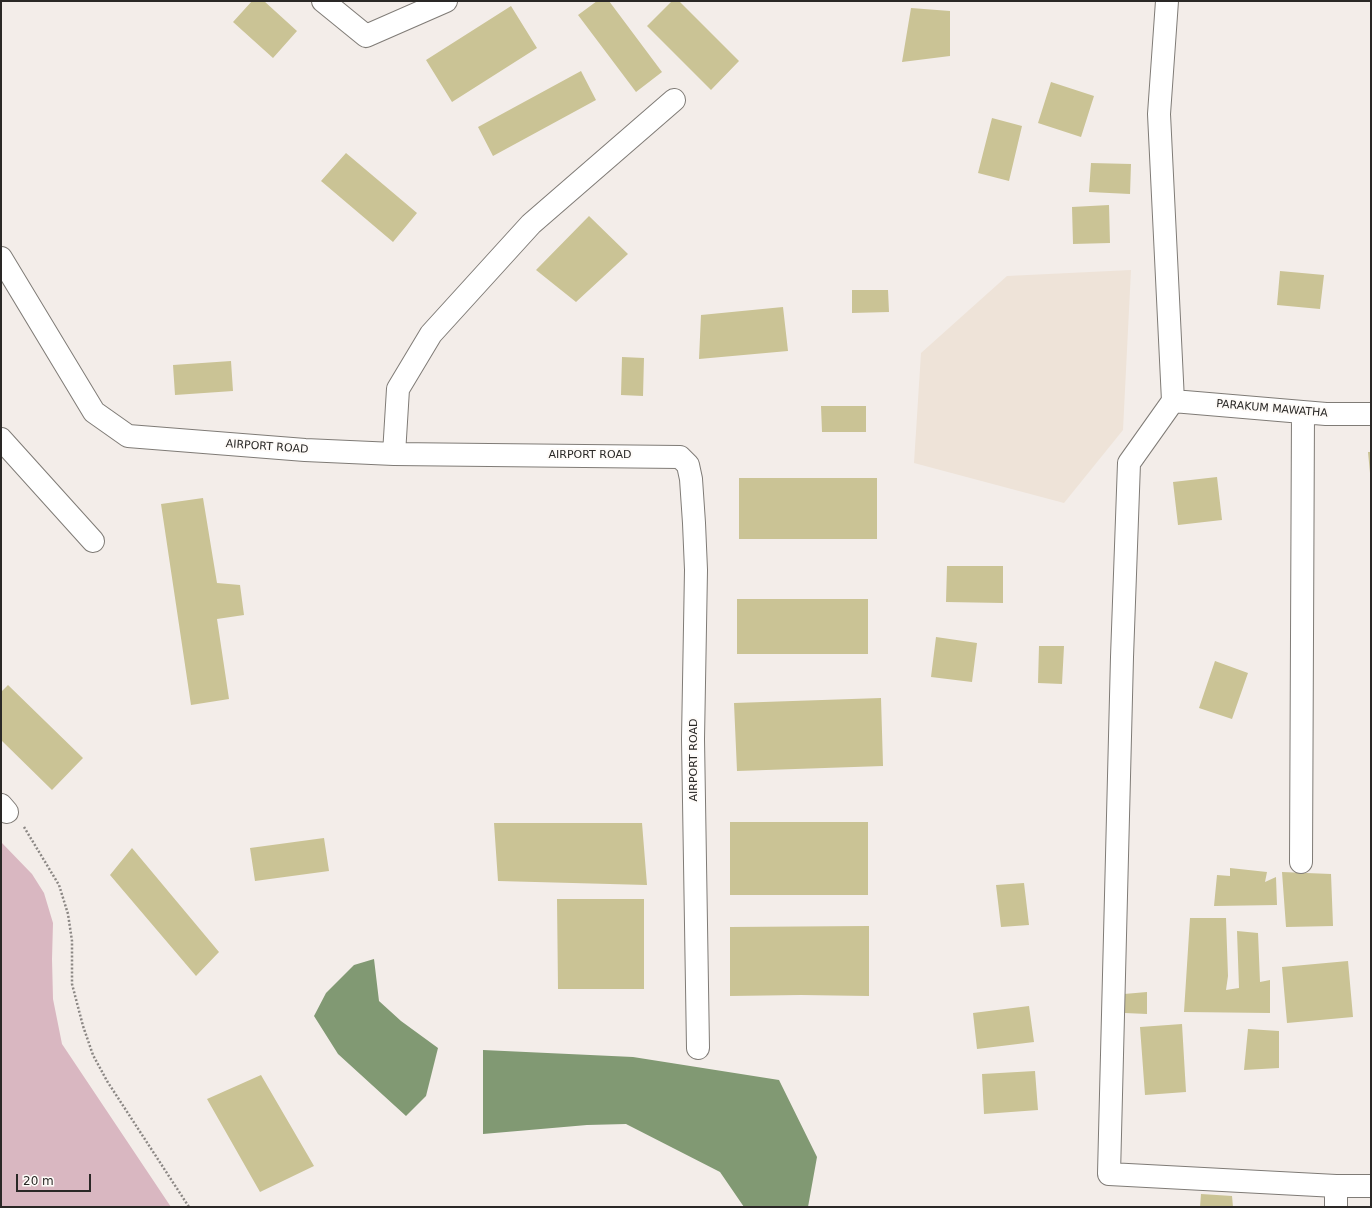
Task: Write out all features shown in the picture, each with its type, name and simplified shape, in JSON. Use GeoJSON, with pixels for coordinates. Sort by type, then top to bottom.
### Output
{"type":"FeatureCollection","features":[{"type":"Feature","properties":{"kind":"street"},"geometry":{"type":"LineString","coordinates":[[323,1],[366,36],[446,1]]}},
{"type":"Feature","properties":{"kind":"street"},"geometry":{"type":"LineString","coordinates":[[1167,1],[1159,114],[1173,401],[1129,463],[1122,657],[1109,1174],[1336,1197],[1371,1186]]}},
{"type":"Feature","properties":{"kind":"street"},"geometry":{"type":"LineString","coordinates":[[394,454],[398,389],[431,334],[531,224],[674,100]]}},
{"type":"Feature","properties":{"kind":"street","name":"AIRPORT ROAD"},"geometry":{"type":"LineString","coordinates":[[1,258],[94,412],[128,436],[304,450],[394,454],[680,457],[688,466],[693,501],[696,570],[693,739],[698,1048]]}},
{"type":"Feature","properties":{"kind":"street","name":"PARAKUM MAWATHA"},"geometry":{"type":"LineString","coordinates":[[1173,401],[1326,414],[1371,414]]}},
{"type":"Feature","properties":{"kind":"street"},"geometry":{"type":"LineString","coordinates":[[1301,862],[1303,412]]}},
{"type":"Feature","properties":{"kind":"street"},"geometry":{"type":"LineString","coordinates":[[1,439],[93,541]]}},
{"type":"Feature","properties":{"kind":"path"},"geometry":{"type":"LineString","coordinates":[[4,808],[24,827],[59,886],[68,914],[72,941],[72,984],[82,1026],[93,1055],[107,1081],[189,1207]]}},
{"type":"Feature","properties":{"kind":"shaded area"},"geometry":{"type":"Polygon","coordinates":[[[1131,270],[1123,430],[1064,503],[914,463],[921,353],[1007,276],[1131,270]]]}},
{"type":"Feature","properties":{"kind":"shaded area"},"geometry":{"type":"Polygon","coordinates":[[[1,842],[32,874],[44,893],[53,923],[53,999],[62,1044],[171,1207],[1,1207],[1,842]]]}},
{"type":"Feature","properties":{"kind":"shaded area"},"geometry":{"type":"Polygon","coordinates":[[[374,959],[379,1001],[401,1021],[438,1048],[426,1096],[406,1116],[338,1054],[314,1016],[326,993],[354,965],[374,959]]]}},
{"type":"Feature","properties":{"kind":"shaded area"},"geometry":{"type":"Polygon","coordinates":[[[483,1050],[633,1057],[779,1080],[817,1157],[808,1207],[744,1207],[720,1172],[626,1124],[587,1125],[483,1134],[483,1050]]]}},
{"type":"Feature","properties":{"kind":"building"},"geometry":{"type":"Polygon","coordinates":[[[252,1],[264,1],[297,31],[273,58],[233,22],[252,1]]]}},
{"type":"Feature","properties":{"kind":"building"},"geometry":{"type":"Polygon","coordinates":[[[597,1],[609,1],[662,72],[636,92],[578,15],[597,1]]]}},
{"type":"Feature","properties":{"kind":"building"},"geometry":{"type":"Polygon","coordinates":[[[672,1],[679,1],[739,61],[711,90],[647,26],[672,1]]]}},
{"type":"Feature","properties":{"kind":"building"},"geometry":{"type":"Polygon","coordinates":[[[511,6],[537,48],[452,102],[426,60],[511,6]]]}},
{"type":"Feature","properties":{"kind":"building"},"geometry":{"type":"Polygon","coordinates":[[[911,8],[950,11],[950,56],[902,62],[911,8]]]}},
{"type":"Feature","properties":{"kind":"building"},"geometry":{"type":"Polygon","coordinates":[[[581,71],[596,100],[493,156],[478,127],[581,71]]]}},
{"type":"Feature","properties":{"kind":"building"},"geometry":{"type":"Polygon","coordinates":[[[1051,82],[1094,96],[1081,137],[1038,123],[1051,82]]]}},
{"type":"Feature","properties":{"kind":"building"},"geometry":{"type":"Polygon","coordinates":[[[992,118],[1022,126],[1009,181],[978,173],[992,118]]]}},
{"type":"Feature","properties":{"kind":"building"},"geometry":{"type":"Polygon","coordinates":[[[346,153],[417,213],[393,242],[321,181],[346,153]]]}},
{"type":"Feature","properties":{"kind":"building"},"geometry":{"type":"Polygon","coordinates":[[[1091,163],[1131,164],[1130,194],[1089,192],[1091,163]]]}},
{"type":"Feature","properties":{"kind":"building"},"geometry":{"type":"Polygon","coordinates":[[[1109,205],[1110,243],[1073,244],[1072,207],[1109,205]]]}},
{"type":"Feature","properties":{"kind":"building"},"geometry":{"type":"Polygon","coordinates":[[[589,216],[628,254],[576,302],[536,270],[589,216]]]}},
{"type":"Feature","properties":{"kind":"building"},"geometry":{"type":"Polygon","coordinates":[[[1280,271],[1324,275],[1320,309],[1277,305],[1280,271]]]}},
{"type":"Feature","properties":{"kind":"building"},"geometry":{"type":"Polygon","coordinates":[[[852,290],[888,290],[889,312],[852,313],[852,290]]]}},
{"type":"Feature","properties":{"kind":"building"},"geometry":{"type":"Polygon","coordinates":[[[783,307],[788,351],[699,359],[701,315],[783,307]]]}},
{"type":"Feature","properties":{"kind":"building"},"geometry":{"type":"Polygon","coordinates":[[[622,357],[644,358],[643,396],[621,395],[622,357]]]}},
{"type":"Feature","properties":{"kind":"building"},"geometry":{"type":"Polygon","coordinates":[[[231,361],[233,391],[175,395],[173,365],[231,361]]]}},
{"type":"Feature","properties":{"kind":"building"},"geometry":{"type":"Polygon","coordinates":[[[821,406],[866,406],[866,432],[822,432],[821,406]]]}},
{"type":"Feature","properties":{"kind":"building"},"geometry":{"type":"Polygon","coordinates":[[[1368,452],[1371,452],[1371,473],[1370,473],[1368,452]]]}},
{"type":"Feature","properties":{"kind":"building"},"geometry":{"type":"Polygon","coordinates":[[[1217,477],[1222,520],[1178,525],[1173,482],[1217,477]]]}},
{"type":"Feature","properties":{"kind":"building"},"geometry":{"type":"Polygon","coordinates":[[[739,478],[877,478],[877,539],[739,539],[739,478]]]}},
{"type":"Feature","properties":{"kind":"building"},"geometry":{"type":"Polygon","coordinates":[[[203,498],[217,583],[240,585],[244,615],[217,619],[229,699],[191,705],[161,504],[203,498]]]}},
{"type":"Feature","properties":{"kind":"building"},"geometry":{"type":"Polygon","coordinates":[[[947,566],[1003,566],[1003,603],[946,602],[947,566]]]}},
{"type":"Feature","properties":{"kind":"building"},"geometry":{"type":"Polygon","coordinates":[[[737,599],[868,599],[868,654],[737,654],[737,599]]]}},
{"type":"Feature","properties":{"kind":"building"},"geometry":{"type":"Polygon","coordinates":[[[936,637],[977,643],[972,682],[931,677],[936,637]]]}},
{"type":"Feature","properties":{"kind":"building"},"geometry":{"type":"Polygon","coordinates":[[[1039,646],[1064,646],[1062,684],[1038,683],[1039,646]]]}},
{"type":"Feature","properties":{"kind":"building"},"geometry":{"type":"Polygon","coordinates":[[[1215,661],[1248,673],[1232,719],[1199,708],[1215,661]]]}},
{"type":"Feature","properties":{"kind":"building"},"geometry":{"type":"Polygon","coordinates":[[[8,685],[83,758],[52,790],[1,740],[1,692],[8,685]]]}},
{"type":"Feature","properties":{"kind":"building"},"geometry":{"type":"Polygon","coordinates":[[[881,698],[883,766],[737,771],[734,703],[881,698]]]}},
{"type":"Feature","properties":{"kind":"building"},"geometry":{"type":"Polygon","coordinates":[[[730,822],[868,822],[868,895],[730,895],[730,822]]]}},
{"type":"Feature","properties":{"kind":"building"},"geometry":{"type":"Polygon","coordinates":[[[494,823],[642,823],[647,885],[498,881],[494,823]]]}},
{"type":"Feature","properties":{"kind":"building"},"geometry":{"type":"Polygon","coordinates":[[[324,838],[329,871],[255,881],[250,848],[324,838]]]}},
{"type":"Feature","properties":{"kind":"building"},"geometry":{"type":"Polygon","coordinates":[[[132,848],[219,952],[196,976],[110,875],[132,848]]]}},
{"type":"Feature","properties":{"kind":"building"},"geometry":{"type":"Polygon","coordinates":[[[1230,868],[1267,872],[1265,882],[1276,877],[1277,905],[1214,906],[1217,875],[1230,876],[1230,868]]]}},
{"type":"Feature","properties":{"kind":"building"},"geometry":{"type":"Polygon","coordinates":[[[1282,872],[1331,874],[1333,926],[1286,927],[1282,872]]]}},
{"type":"Feature","properties":{"kind":"building"},"geometry":{"type":"Polygon","coordinates":[[[1024,883],[1029,925],[1001,927],[996,885],[1024,883]]]}},
{"type":"Feature","properties":{"kind":"building"},"geometry":{"type":"Polygon","coordinates":[[[557,899],[644,899],[644,989],[558,989],[557,899]]]}},
{"type":"Feature","properties":{"kind":"building"},"geometry":{"type":"Polygon","coordinates":[[[1190,918],[1226,918],[1228,976],[1226,990],[1239,988],[1237,931],[1258,933],[1260,982],[1270,980],[1270,1013],[1184,1012],[1190,918]]]}},
{"type":"Feature","properties":{"kind":"building"},"geometry":{"type":"Polygon","coordinates":[[[869,926],[869,996],[730,996],[730,927],[869,926]]]}},
{"type":"Feature","properties":{"kind":"building"},"geometry":{"type":"Polygon","coordinates":[[[1348,961],[1353,1017],[1287,1023],[1282,967],[1348,961]]]}},
{"type":"Feature","properties":{"kind":"building"},"geometry":{"type":"Polygon","coordinates":[[[1147,992],[1147,1014],[1125,1013],[1124,994],[1147,992]]]}},
{"type":"Feature","properties":{"kind":"building"},"geometry":{"type":"Polygon","coordinates":[[[1029,1006],[1034,1042],[977,1049],[973,1013],[1029,1006]]]}},
{"type":"Feature","properties":{"kind":"building"},"geometry":{"type":"Polygon","coordinates":[[[1182,1024],[1186,1092],[1145,1095],[1140,1027],[1182,1024]]]}},
{"type":"Feature","properties":{"kind":"building"},"geometry":{"type":"Polygon","coordinates":[[[1248,1029],[1279,1031],[1279,1068],[1244,1070],[1248,1029]]]}},
{"type":"Feature","properties":{"kind":"building"},"geometry":{"type":"Polygon","coordinates":[[[1035,1071],[1038,1110],[984,1114],[982,1074],[1035,1071]]]}},
{"type":"Feature","properties":{"kind":"building"},"geometry":{"type":"Polygon","coordinates":[[[261,1075],[314,1166],[260,1192],[207,1099],[261,1075]]]}},
{"type":"Feature","properties":{"kind":"building"},"geometry":{"type":"Polygon","coordinates":[[[1201,1194],[1232,1196],[1233,1207],[1200,1207],[1201,1194]]]}}]}
